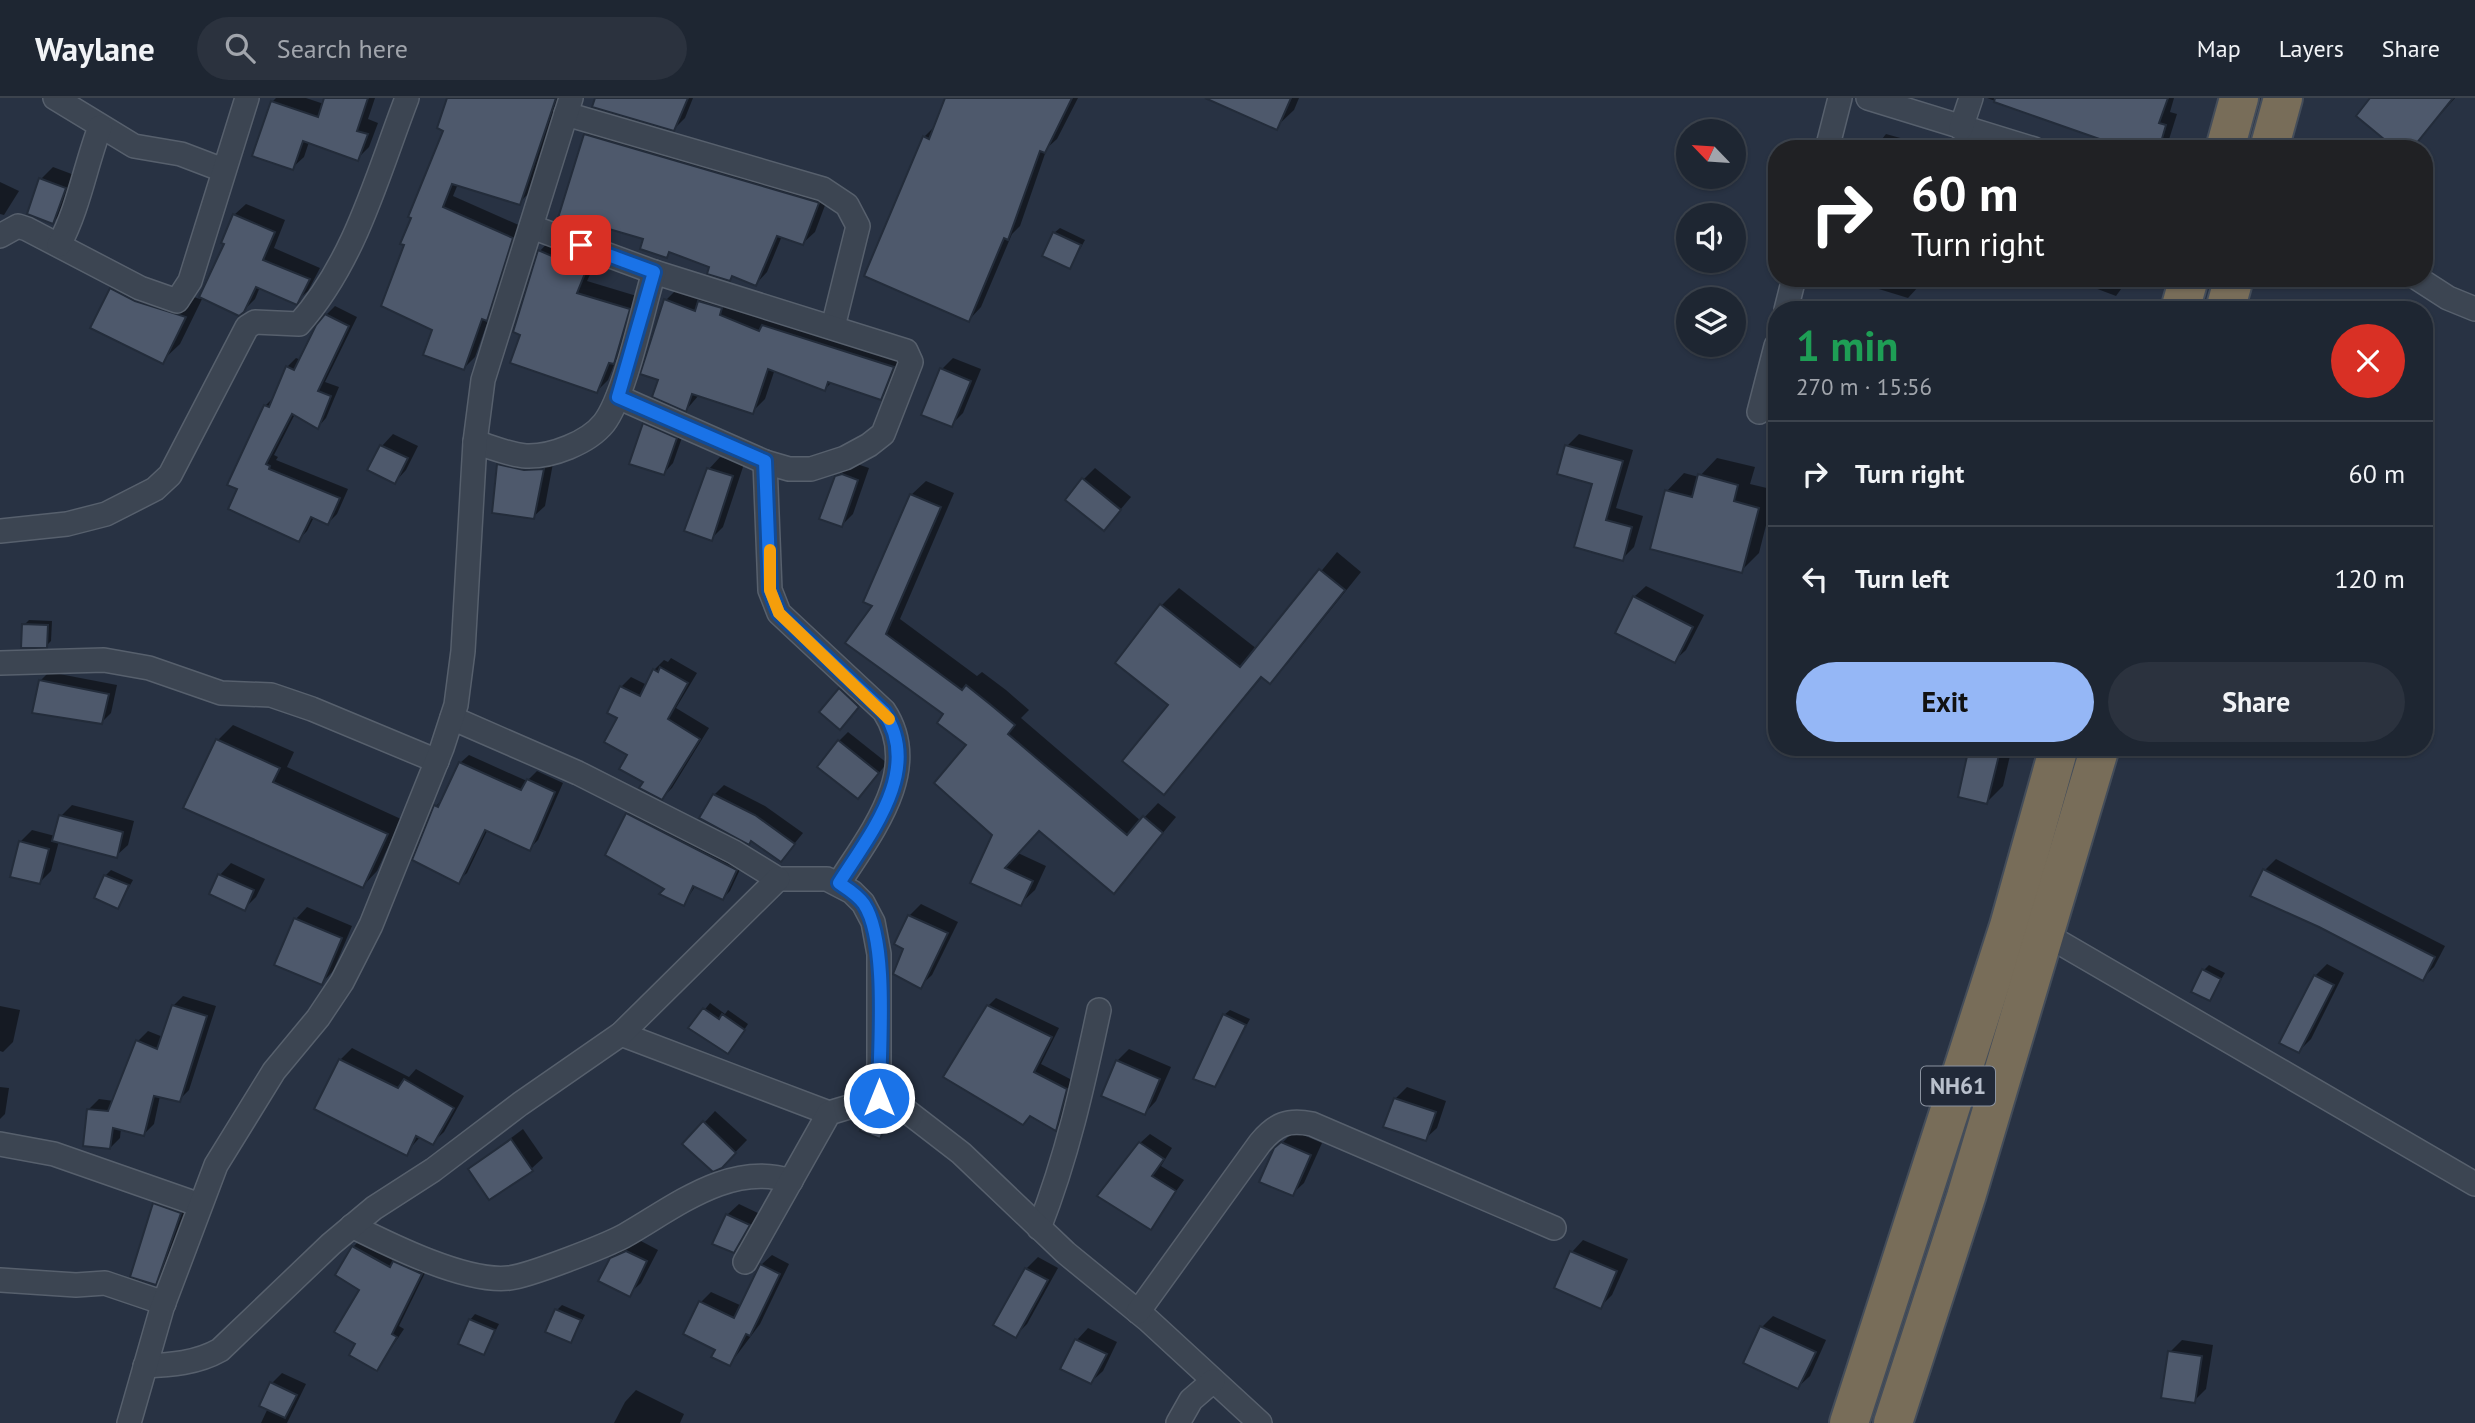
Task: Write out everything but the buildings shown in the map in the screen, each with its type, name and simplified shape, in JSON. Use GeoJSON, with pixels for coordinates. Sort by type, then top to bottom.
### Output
{"type":"FeatureCollection","features":[{"type":"Feature","properties":{"kind":"highway"},"geometry":{"type":"LineString","coordinates":[[2227,140],[2239,98]]}},
{"type":"Feature","properties":{"kind":"highway"},"geometry":{"type":"LineString","coordinates":[[2271,140],[2283,98]]}},
{"type":"Feature","properties":{"kind":"highway","name":"NH61"},"geometry":{"type":"LineString","coordinates":[[1849,1423],[2009,926],[2056,756]]}},
{"type":"Feature","properties":{"kind":"highway","name":"NH61"},"geometry":{"type":"LineString","coordinates":[[1894,1423],[2097,756]]}},
{"type":"Feature","properties":{"kind":"street"},"geometry":{"type":"LineString","coordinates":[[55,98],[134,146],[181,155],[223,170]]}},
{"type":"Feature","properties":{"kind":"street"},"geometry":{"type":"LineString","coordinates":[[0,236],[18,226],[140,288],[177,301],[190,281],[247,98]]}},
{"type":"Feature","properties":{"kind":"street"},"geometry":{"type":"LineString","coordinates":[[0,531],[67,524],[106,514],[135,502],[170,475],[247,327],[256,322],[299,324],[328,286],[348,252],[407,98]]}},
{"type":"Feature","properties":{"kind":"street"},"geometry":{"type":"LineString","coordinates":[[1829,140],[1840,98]]}},
{"type":"Feature","properties":{"kind":"street"},"geometry":{"type":"LineString","coordinates":[[1868,98],[2003,140]]}},
{"type":"Feature","properties":{"kind":"street"},"geometry":{"type":"LineString","coordinates":[[1961,128],[1971,98]]}},
{"type":"Feature","properties":{"kind":"street"},"geometry":{"type":"LineString","coordinates":[[129,1423],[164,1303],[216,1165],[248,1109],[342,982],[371,925],[452,718],[463,651],[475,442],[483,380],[569,106],[824,189],[839,197],[858,226],[833,327]]}},
{"type":"Feature","properties":{"kind":"street"},"geometry":{"type":"LineString","coordinates":[[59,245],[78,205],[85,168],[100,127]]}},
{"type":"Feature","properties":{"kind":"street"},"geometry":{"type":"LineString","coordinates":[[532,227],[654,272],[906,351],[911,362],[883,434],[845,458],[811,469],[789,469],[765,461],[618,397]]}},
{"type":"Feature","properties":{"kind":"street"},"geometry":{"type":"LineString","coordinates":[[475,442],[524,456],[572,446],[603,425],[618,397],[654,272]]}},
{"type":"Feature","properties":{"kind":"street"},"geometry":{"type":"LineString","coordinates":[[2431,287],[2448,298],[2475,309]]}},
{"type":"Feature","properties":{"kind":"street"},"geometry":{"type":"LineString","coordinates":[[1759,412],[1768,377]]}},
{"type":"Feature","properties":{"kind":"street"},"geometry":{"type":"LineString","coordinates":[[765,461],[770,590],[779,613],[884,712],[894,726],[897,780],[888,804],[839,883]]}},
{"type":"Feature","properties":{"kind":"street"},"geometry":{"type":"LineString","coordinates":[[0,663],[104,660],[149,668],[221,693],[271,695],[312,709],[437,761]]}},
{"type":"Feature","properties":{"kind":"street"},"geometry":{"type":"LineString","coordinates":[[452,718],[578,773],[734,852],[778,879],[816,878],[839,883],[863,903],[875,933],[879,954],[879,1098]]}},
{"type":"Feature","properties":{"kind":"street"},"geometry":{"type":"LineString","coordinates":[[145,1366],[208,1358],[220,1350],[352,1226],[621,1034],[778,879]]}},
{"type":"Feature","properties":{"kind":"street"},"geometry":{"type":"LineString","coordinates":[[2045,934],[2475,1184]]}},
{"type":"Feature","properties":{"kind":"street"},"geometry":{"type":"LineString","coordinates":[[1039,1228],[1058,1179],[1077,1116],[1099,1010]]}},
{"type":"Feature","properties":{"kind":"street"},"geometry":{"type":"LineString","coordinates":[[621,1034],[830,1113],[879,1098],[904,1109],[961,1153],[1039,1228],[1138,1312],[1260,1423]]}},
{"type":"Feature","properties":{"kind":"street"},"geometry":{"type":"LineString","coordinates":[[745,1262],[830,1113]]}},
{"type":"Feature","properties":{"kind":"street"},"geometry":{"type":"LineString","coordinates":[[1138,1312],[1260,1143],[1272,1129],[1289,1121],[1312,1124],[1554,1228]]}},
{"type":"Feature","properties":{"kind":"street"},"geometry":{"type":"LineString","coordinates":[[0,1144],[54,1154],[200,1205]]}},
{"type":"Feature","properties":{"kind":"street"},"geometry":{"type":"LineString","coordinates":[[352,1226],[390,1245],[454,1269],[508,1278],[621,1238],[706,1188],[752,1175],[771,1175],[791,1181]]}},
{"type":"Feature","properties":{"kind":"street"},"geometry":{"type":"LineString","coordinates":[[0,1280],[76,1285],[105,1283],[164,1303]]}},
{"type":"Feature","properties":{"kind":"street"},"geometry":{"type":"LineString","coordinates":[[1178,1423],[1191,1400],[1213,1381]]}},
{"type":"Feature","properties":{"kind":"slow traffic"},"geometry":{"type":"LineString","coordinates":[[770,550],[770,590],[779,613],[889,719]]}},
{"type":"Feature","properties":{"kind":"route"},"geometry":{"type":"LineString","coordinates":[[581,245],[654,272],[618,397],[765,461],[770,531],[770,590],[779,613],[884,712],[894,726],[897,780],[888,804],[839,883],[863,903],[873,922],[879,954],[879,1098]]}}]}
